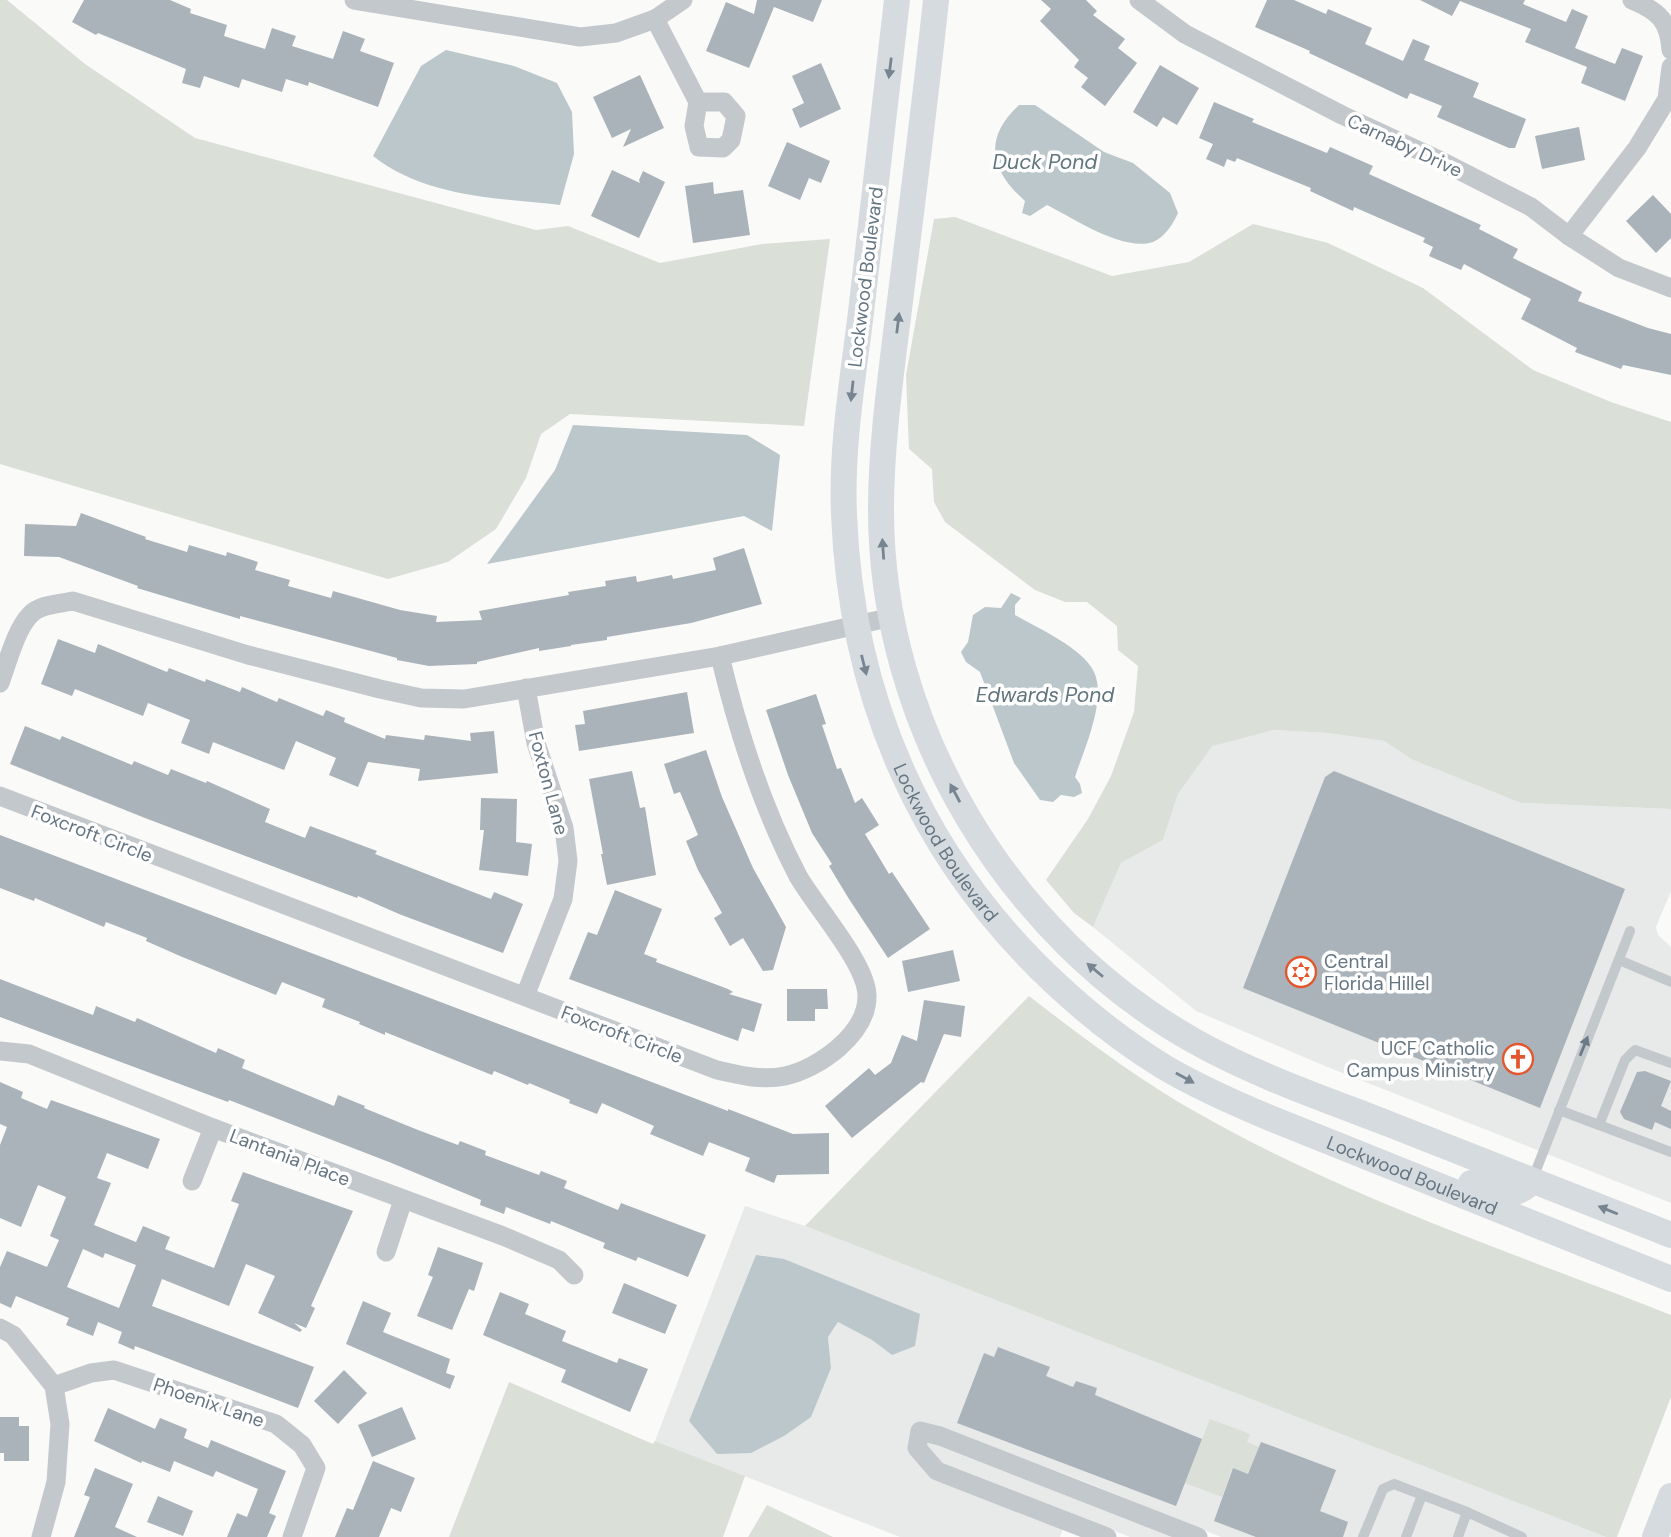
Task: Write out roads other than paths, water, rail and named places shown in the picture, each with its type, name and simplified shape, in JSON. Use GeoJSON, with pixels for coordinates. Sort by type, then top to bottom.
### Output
{"type":"FeatureCollection","features":[{"type":"Feature","properties":{"kind":"main road","name":"Lockwood Boulevard"},"geometry":{"type":"LineString","coordinates":[[897,0],[851,394],[843,510],[847,569],[865,671],[878,715],[903,774],[931,829],[969,888],[1022,952],[1082,1008],[1163,1066],[1209,1091],[1342,1147],[1671,1279]]}},
{"type":"Feature","properties":{"kind":"main road","name":"Lockwood Boulevard"},"geometry":{"type":"LineString","coordinates":[[936,0],[882,464],[881,525],[892,617],[911,693],[927,735],[969,820],[996,862],[1054,931],[1087,964],[1149,1012],[1224,1057],[1290,1086],[1671,1235]]}},
{"type":"Feature","properties":{"kind":"main road"},"geometry":{"type":"LineString","coordinates":[[1127,1042],[1149,1012]]}},
{"type":"Feature","properties":{"kind":"main road"},"geometry":{"type":"LineString","coordinates":[[1342,1147],[1362,1133],[1376,1132],[1468,1168],[1490,1164]]}},
{"type":"Feature","properties":{"kind":"main road"},"geometry":{"type":"LineString","coordinates":[[1386,1164],[1417,1162],[1495,1192],[1515,1194],[1532,1181]]}},
{"type":"Feature","properties":{"kind":"main road"},"geometry":{"type":"LineString","coordinates":[[1655,1537],[1671,1496]]}},
{"type":"Feature","properties":{"kind":"street"},"geometry":{"type":"LineString","coordinates":[[354,0],[580,37],[616,33],[655,19],[683,0]]}},
{"type":"Feature","properties":{"kind":"street","name":"Carnaby Drive"},"geometry":{"type":"LineString","coordinates":[[1139,0],[1185,34],[1330,110],[1437,159],[1531,207],[1569,236],[1619,268],[1671,288]]}},
{"type":"Feature","properties":{"kind":"street"},"geometry":{"type":"LineString","coordinates":[[1632,0],[1656,10],[1670,34],[1671,50]]}},
{"type":"Feature","properties":{"kind":"street"},"geometry":{"type":"LineString","coordinates":[[655,19],[698,102]]}},
{"type":"Feature","properties":{"kind":"street"},"geometry":{"type":"LineString","coordinates":[[1569,236],[1637,148],[1661,109],[1667,99],[1671,67]]}},
{"type":"Feature","properties":{"kind":"street"},"geometry":{"type":"LineString","coordinates":[[0,682],[19,634],[30,615],[47,606],[73,601],[248,655],[421,698],[464,699],[720,656],[892,617]]}},
{"type":"Feature","properties":{"kind":"street","name":"Foxcroft Circle"},"geometry":{"type":"LineString","coordinates":[[0,796],[717,1070],[751,1077],[784,1076],[817,1065],[846,1041],[862,1019],[867,995],[858,967],[799,877],[773,822],[746,753],[720,656]]}},
{"type":"Feature","properties":{"kind":"street","name":"Foxton Lane"},"geometry":{"type":"LineString","coordinates":[[525,996],[563,899],[568,861],[564,828],[536,743],[526,688]]}},
{"type":"Feature","properties":{"kind":"street","name":"Lantania Place"},"geometry":{"type":"LineString","coordinates":[[0,1051],[29,1054],[214,1128],[503,1236],[559,1260],[574,1275]]}},
{"type":"Feature","properties":{"kind":"street"},"geometry":{"type":"LineString","coordinates":[[192,1181],[214,1128]]}},
{"type":"Feature","properties":{"kind":"street"},"geometry":{"type":"LineString","coordinates":[[386,1252],[403,1200]]}},
{"type":"Feature","properties":{"kind":"street"},"geometry":{"type":"LineString","coordinates":[[0,1328],[13,1335],[54,1386],[60,1424],[56,1482],[41,1537]]}},
{"type":"Feature","properties":{"kind":"street","name":"Phoenix Lane"},"geometry":{"type":"LineString","coordinates":[[54,1386],[91,1373],[114,1370],[276,1424],[302,1445],[316,1468],[292,1537]]}},
{"type":"Feature","properties":{"kind":"street"},"geometry":{"type":"LineString","coordinates":[[1107,1537],[1072,1531],[937,1471],[918,1448],[920,1431],[940,1436],[1198,1537]]}},
{"type":"Feature","properties":{"kind":"lane"},"geometry":{"type":"LineString","coordinates":[[1532,1181],[1630,931]]}},
{"type":"Feature","properties":{"kind":"lane"},"geometry":{"type":"LineString","coordinates":[[1619,960],[1671,982]]}},
{"type":"Feature","properties":{"kind":"lane"},"geometry":{"type":"LineString","coordinates":[[1599,1125],[1625,1060],[1635,1050],[1671,1063]]}},
{"type":"Feature","properties":{"kind":"lane"},"geometry":{"type":"LineString","coordinates":[[1559,1110],[1671,1152]]}},
{"type":"Feature","properties":{"kind":"lane"},"geometry":{"type":"LineString","coordinates":[[1363,1537],[1383,1489],[1394,1484],[1467,1512],[1518,1536]]}},
{"type":"Feature","properties":{"kind":"lane"},"geometry":{"type":"LineString","coordinates":[[1406,1537],[1422,1495]]}},
{"type":"Feature","properties":{"kind":"lane"},"geometry":{"type":"LineString","coordinates":[[1458,1537],[1467,1512]]}},
{"type":"Feature","properties":{"kind":"water"},"geometry":{"type":"Polygon","coordinates":[[[446,50],[514,66],[557,83],[572,112],[574,154],[560,205],[486,197],[438,188],[393,170],[373,156],[421,66],[446,50]]]}},
{"type":"Feature","properties":{"kind":"water","name":"Duck Pond"},"geometry":{"type":"Polygon","coordinates":[[[1019,105],[1035,105],[1104,152],[1133,163],[1170,193],[1178,213],[1168,230],[1153,242],[1141,244],[1098,232],[1047,205],[1030,216],[1022,213],[1025,201],[1004,178],[995,154],[1000,130],[1007,117],[1019,105]]]}},
{"type":"Feature","properties":{"kind":"water"},"geometry":{"type":"Polygon","coordinates":[[[573,425],[747,435],[780,455],[772,531],[744,516],[487,564],[555,470],[573,425]]]}},
{"type":"Feature","properties":{"kind":"water","name":"Edwards Pond"},"geometry":{"type":"Polygon","coordinates":[[[1011,593],[1021,598],[1015,605],[1015,615],[1070,647],[1094,672],[1098,696],[1096,710],[1075,777],[1082,793],[1074,797],[1061,795],[1053,802],[1040,800],[1014,763],[980,672],[966,662],[961,652],[968,642],[973,615],[985,607],[1001,608],[1011,593]]]}},
{"type":"Feature","properties":{"kind":"water"},"geometry":{"type":"Polygon","coordinates":[[[756,1255],[784,1259],[920,1314],[915,1346],[892,1355],[872,1340],[838,1322],[828,1337],[831,1368],[811,1417],[784,1436],[751,1453],[717,1454],[689,1421],[756,1255]]]}},
{"type":"Feature","properties":{"kind":"place","name":"Central Florida Hillel"},"geometry":{"type":"Point","coordinates":[1301,972]}},
{"type":"Feature","properties":{"kind":"place","name":"UCF Catholic Campus Ministry"},"geometry":{"type":"Point","coordinates":[1518,1059]}}]}
